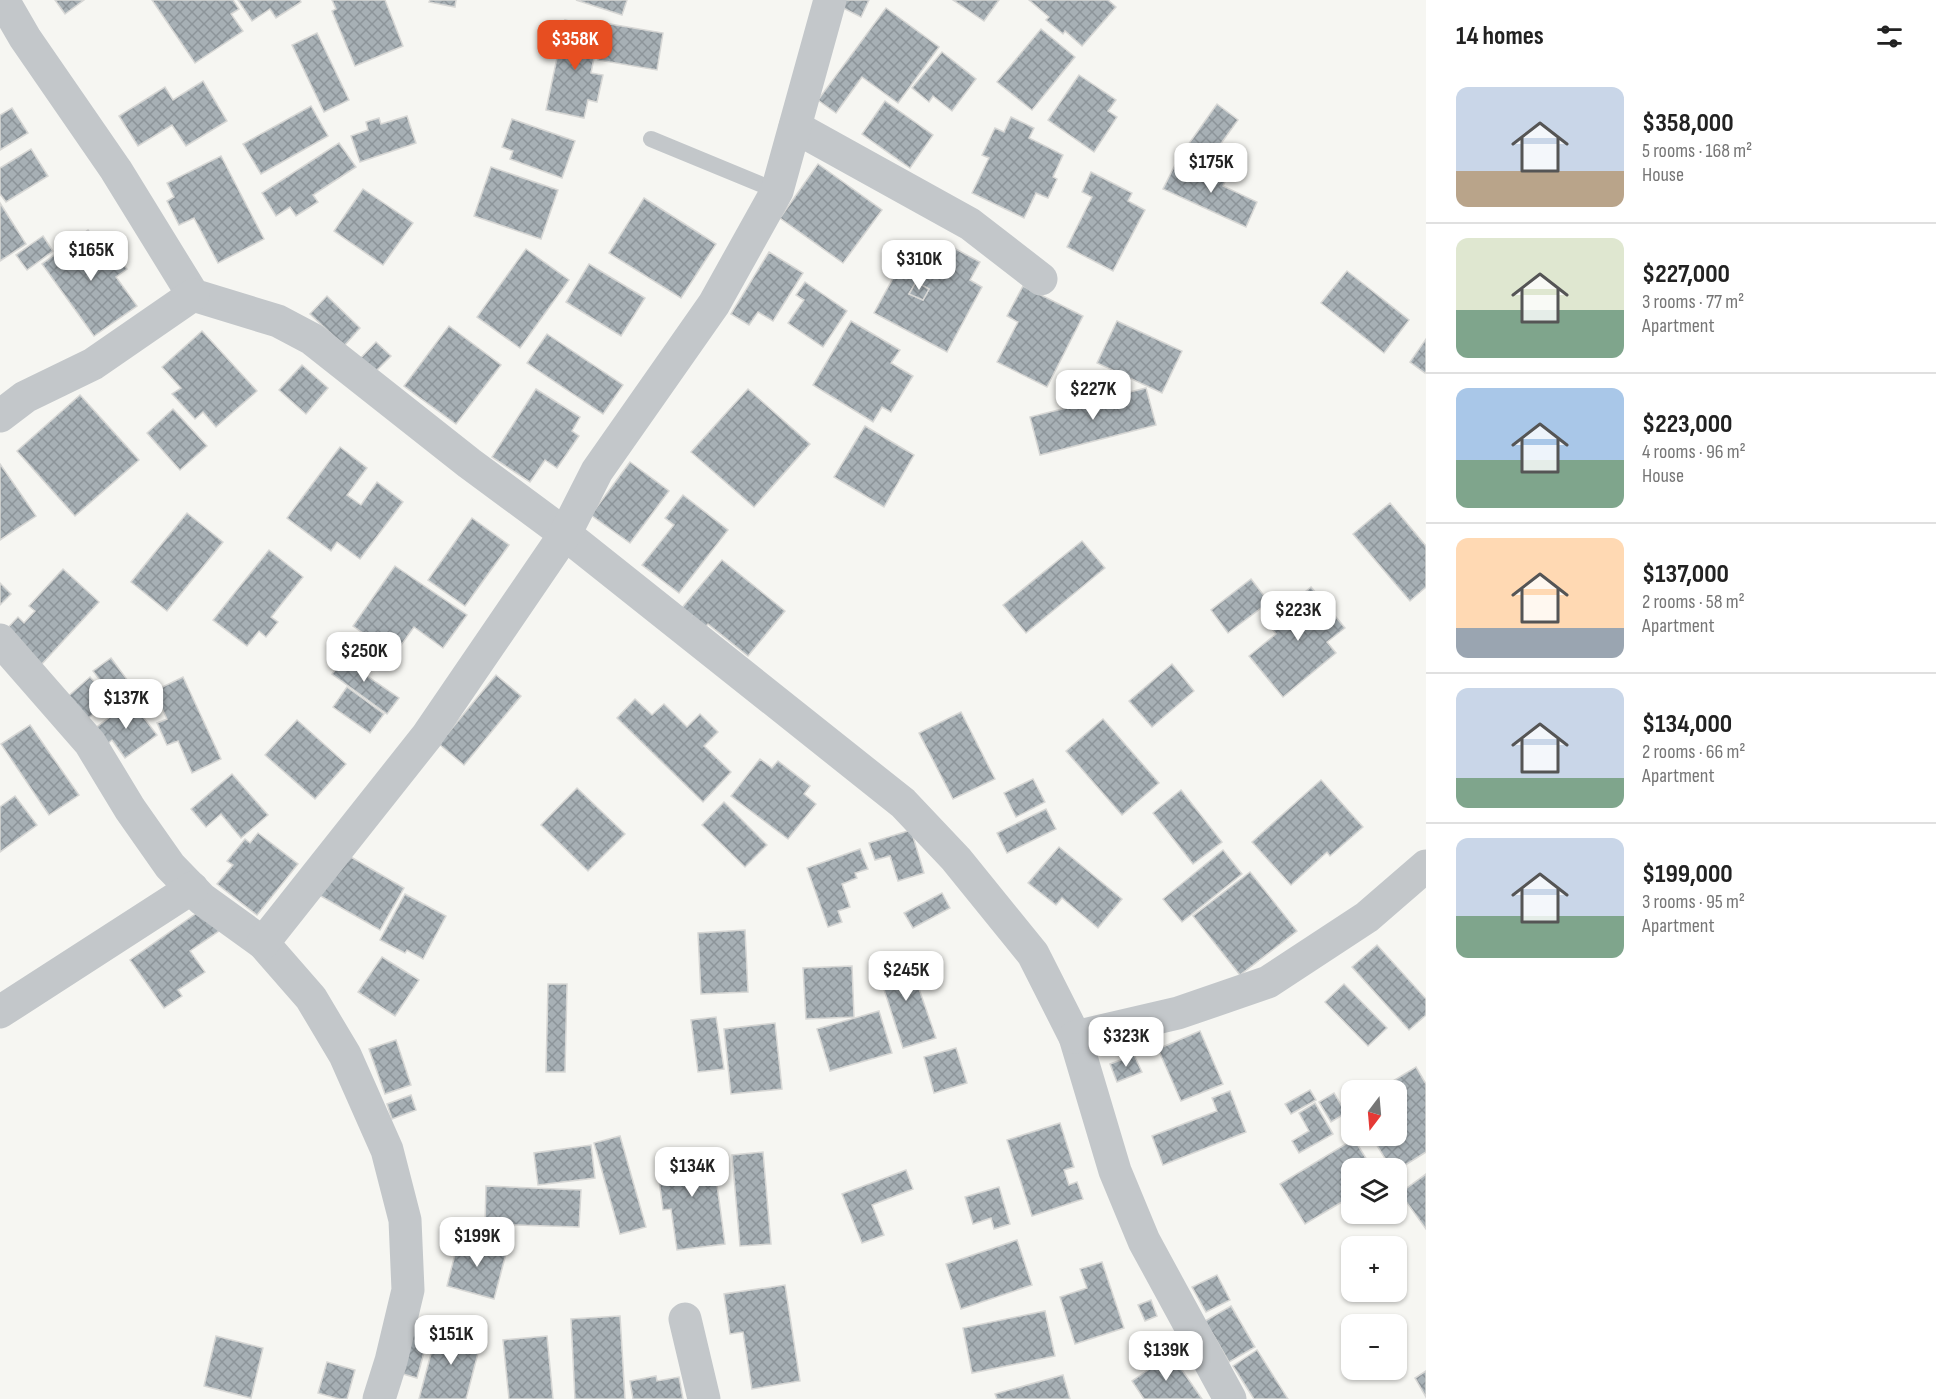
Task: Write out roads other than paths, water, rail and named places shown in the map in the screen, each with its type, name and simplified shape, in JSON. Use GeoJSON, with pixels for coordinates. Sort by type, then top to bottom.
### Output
{"type":"FeatureCollection","features":[{"type":"Feature","properties":{"kind":"street"},"geometry":{"type":"LineString","coordinates":[[3,0],[26,38],[116,170],[193,295],[278,321],[312,339],[469,463],[565,534],[903,803],[956,859],[1033,954],[1075,1036],[1115,1171],[1144,1241],[1230,1399]]}},
{"type":"Feature","properties":{"kind":"street"},"geometry":{"type":"LineString","coordinates":[[263,943],[427,736],[565,534],[597,471],[714,304],[777,190],[830,0]]}},
{"type":"Feature","properties":{"kind":"street"},"geometry":{"type":"LineString","coordinates":[[795,127],[970,224],[1041,279]]}},
{"type":"Feature","properties":{"kind":"street"},"geometry":{"type":"LineString","coordinates":[[0,416],[25,397],[93,364],[193,295]]}},
{"type":"Feature","properties":{"kind":"street"},"geometry":{"type":"LineString","coordinates":[[0,640],[90,743],[130,809],[170,866],[202,899],[263,943],[311,998],[345,1055],[387,1150],[405,1220],[408,1290],[391,1361],[379,1399]]}},
{"type":"Feature","properties":{"kind":"street"},"geometry":{"type":"LineString","coordinates":[[1075,1036],[1178,1013],[1268,981],[1367,917],[1426,866]]}},
{"type":"Feature","properties":{"kind":"street"},"geometry":{"type":"LineString","coordinates":[[0,1012],[192,888]]}},
{"type":"Feature","properties":{"kind":"street"},"geometry":{"type":"LineString","coordinates":[[685,1319],[704,1399]]}},
{"type":"Feature","properties":{"kind":"lane"},"geometry":{"type":"LineString","coordinates":[[651,138],[777,190]]}}]}
